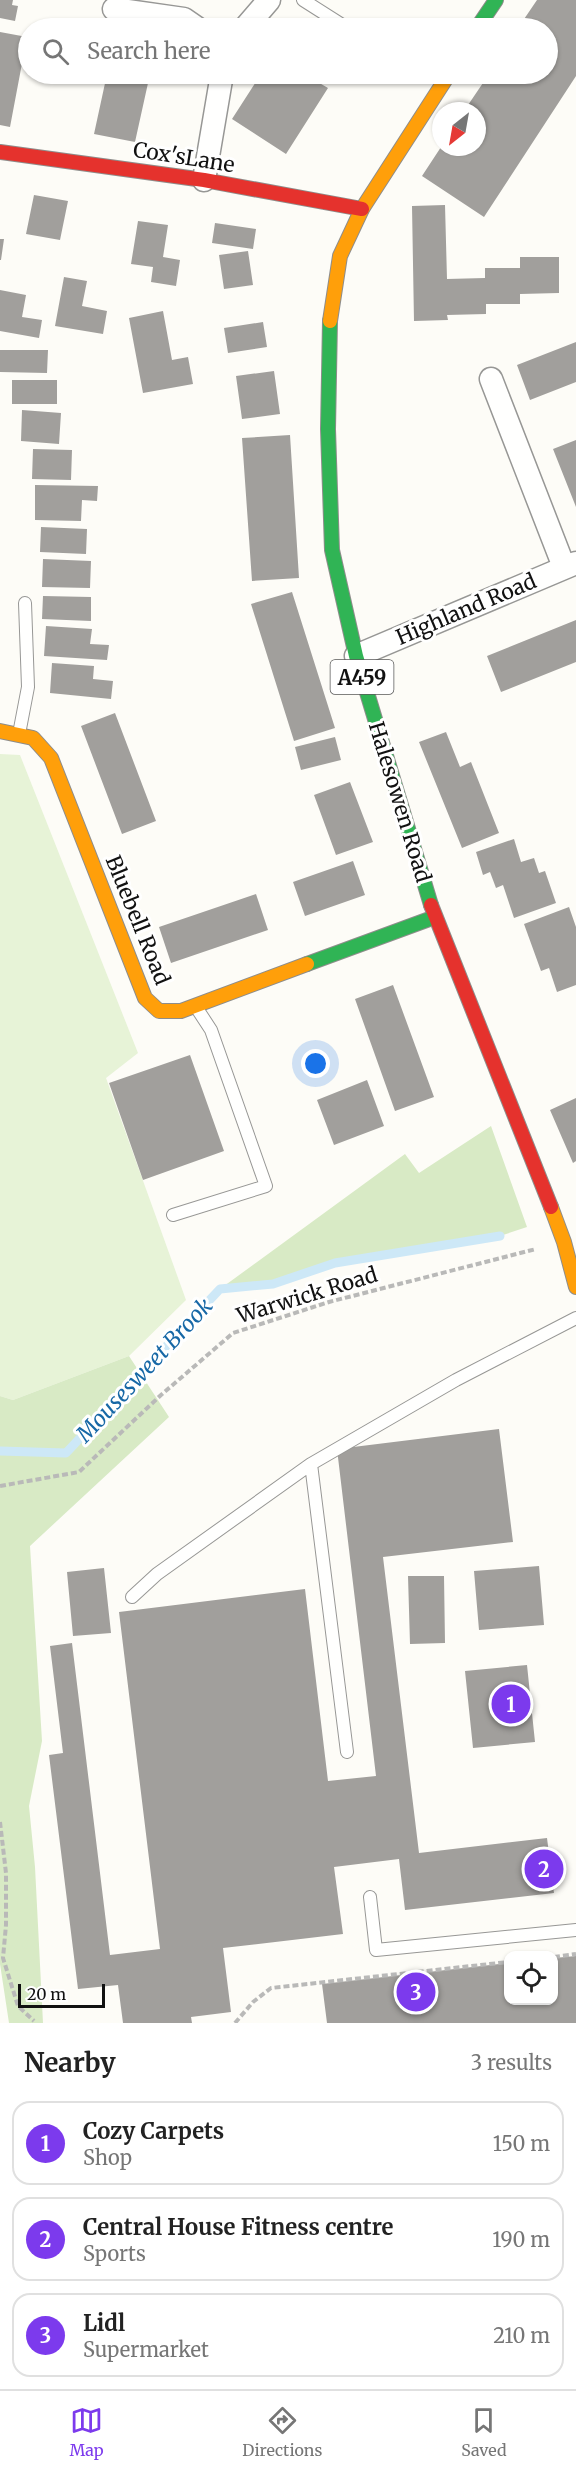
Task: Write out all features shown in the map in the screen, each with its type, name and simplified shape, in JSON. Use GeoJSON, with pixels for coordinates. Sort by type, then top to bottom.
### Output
{"type":"FeatureCollection","features":[{"type":"Feature","properties":{"kind":"main road"},"geometry":{"type":"LineString","coordinates":[[484,18],[496,0]]}},
{"type":"Feature","properties":{"kind":"main road","name":"Halesowen Road"},"geometry":{"type":"LineString","coordinates":[[442,84],[362,209],[340,256],[330,323],[328,429],[332,550],[356,656],[435,917],[521,1127],[564,1242],[576,1287]]}},
{"type":"Feature","properties":{"kind":"main road","name":"Cox'sLane"},"geometry":{"type":"LineString","coordinates":[[0,152],[204,180],[362,209]]}},
{"type":"Feature","properties":{"kind":"main road","name":"Bluebell Road"},"geometry":{"type":"LineString","coordinates":[[0,731],[33,738],[51,758],[145,998],[159,1011],[181,1011],[435,917]]}},
{"type":"Feature","properties":{"kind":"street"},"geometry":{"type":"LineString","coordinates":[[254,18],[269,0]]}},
{"type":"Feature","properties":{"kind":"street"},"geometry":{"type":"LineString","coordinates":[[114,9],[177,18]]}},
{"type":"Feature","properties":{"kind":"street"},"geometry":{"type":"LineString","coordinates":[[204,180],[220,84]]}},
{"type":"Feature","properties":{"kind":"street"},"geometry":{"type":"LineString","coordinates":[[491,379],[570,565]]}},
{"type":"Feature","properties":{"kind":"street","name":"Highland Road"},"geometry":{"type":"LineString","coordinates":[[356,656],[570,565]]}},
{"type":"Feature","properties":{"kind":"lane"},"geometry":{"type":"LineString","coordinates":[[303,0],[331,18]]}},
{"type":"Feature","properties":{"kind":"lane"},"geometry":{"type":"LineString","coordinates":[[19,735],[28,687],[25,603]]}},
{"type":"Feature","properties":{"kind":"lane"},"geometry":{"type":"LineString","coordinates":[[173,1215],[266,1186],[210,1030],[195,1006]]}},
{"type":"Feature","properties":{"kind":"lane"},"geometry":{"type":"LineString","coordinates":[[132,1597],[157,1574],[311,1464],[456,1380],[576,1318]]}},
{"type":"Feature","properties":{"kind":"lane"},"geometry":{"type":"LineString","coordinates":[[311,1464],[347,1752]]}},
{"type":"Feature","properties":{"kind":"lane"},"geometry":{"type":"LineString","coordinates":[[370,1897],[376,1950],[576,1930]]}},
{"type":"Feature","properties":{"kind":"path","name":"Warwick Road"},"geometry":{"type":"LineString","coordinates":[[0,1486],[79,1472],[233,1332],[329,1302],[564,1242]]}},
{"type":"Feature","properties":{"kind":"path"},"geometry":{"type":"LineString","coordinates":[[0,1822],[6,1873],[6,1925],[3,1958],[18,2006],[35,2022]]}},
{"type":"Feature","properties":{"kind":"path"},"geometry":{"type":"LineString","coordinates":[[558,1956],[576,1954]]}},
{"type":"Feature","properties":{"kind":"path"},"geometry":{"type":"LineString","coordinates":[[235,2023],[253,2001],[271,1988],[504,1962]]}},
{"type":"Feature","properties":{"kind":"green space"},"geometry":{"type":"Polygon","coordinates":[[[0,754],[20,755],[138,1053],[106,1078],[186,1300],[129,1356],[13,1400],[0,1396],[0,754]]]}},
{"type":"Feature","properties":{"kind":"green space"},"geometry":{"type":"Polygon","coordinates":[[[491,1126],[527,1227],[500,1236],[335,1263],[273,1284],[220,1289],[405,1154],[419,1173],[491,1126]]]}},
{"type":"Feature","properties":{"kind":"green space"},"geometry":{"type":"Polygon","coordinates":[[[129,1356],[169,1417],[30,1546],[42,1741],[29,1806],[35,1867],[43,2023],[9,2023],[0,1964],[0,1396],[13,1400],[129,1356]]]}},
{"type":"Feature","properties":{"kind":"building"},"geometry":{"type":"Polygon","coordinates":[[[0,0],[13,0],[12,5],[18,6],[15,21],[0,18],[0,0]]]}},
{"type":"Feature","properties":{"kind":"building"},"geometry":{"type":"Polygon","coordinates":[[[537,0],[576,0],[576,76],[484,217],[422,176],[435,156],[486,156],[486,102],[470,102],[482,84],[558,84],[558,18],[525,18],[537,0]]]}},
{"type":"Feature","properties":{"kind":"building"},"geometry":{"type":"Polygon","coordinates":[[[0,32],[18,35],[18,84],[10,127],[0,125],[0,32]]]}},
{"type":"Feature","properties":{"kind":"building"},"geometry":{"type":"Polygon","coordinates":[[[105,84],[148,84],[135,142],[94,134],[105,84]]]}},
{"type":"Feature","properties":{"kind":"building"},"geometry":{"type":"Polygon","coordinates":[[[255,84],[321,84],[328,88],[286,154],[232,119],[255,84]]]}},
{"type":"Feature","properties":{"kind":"building"},"geometry":{"type":"Polygon","coordinates":[[[34,195],[68,201],[60,240],[26,234],[34,195]]]}},
{"type":"Feature","properties":{"kind":"building"},"geometry":{"type":"Polygon","coordinates":[[[445,205],[447,279],[485,278],[485,268],[520,268],[520,257],[559,257],[559,293],[520,294],[520,304],[486,304],[486,314],[447,315],[448,320],[414,321],[412,206],[445,205]]]}},
{"type":"Feature","properties":{"kind":"building"},"geometry":{"type":"Polygon","coordinates":[[[138,221],[168,225],[163,257],[180,260],[176,286],[151,282],[153,267],[131,264],[138,221]]]}},
{"type":"Feature","properties":{"kind":"building"},"geometry":{"type":"Polygon","coordinates":[[[215,223],[256,229],[253,249],[212,243],[215,223]]]}},
{"type":"Feature","properties":{"kind":"building"},"geometry":{"type":"Polygon","coordinates":[[[0,239],[4,239],[1,260],[0,260],[0,239]]]}},
{"type":"Feature","properties":{"kind":"building"},"geometry":{"type":"Polygon","coordinates":[[[248,251],[253,285],[224,289],[219,255],[248,251]]]}},
{"type":"Feature","properties":{"kind":"building"},"geometry":{"type":"Polygon","coordinates":[[[64,277],[87,281],[82,306],[107,311],[103,334],[55,326],[64,277]]]}},
{"type":"Feature","properties":{"kind":"building"},"geometry":{"type":"Polygon","coordinates":[[[0,290],[26,295],[22,317],[42,320],[39,338],[0,331],[0,290]]]}},
{"type":"Feature","properties":{"kind":"building"},"geometry":{"type":"Polygon","coordinates":[[[163,311],[172,360],[188,357],[193,384],[143,393],[129,318],[163,311]]]}},
{"type":"Feature","properties":{"kind":"building"},"geometry":{"type":"Polygon","coordinates":[[[263,322],[267,347],[228,353],[224,328],[263,322]]]}},
{"type":"Feature","properties":{"kind":"building"},"geometry":{"type":"Polygon","coordinates":[[[576,342],[576,382],[530,400],[517,365],[576,342]]]}},
{"type":"Feature","properties":{"kind":"building"},"geometry":{"type":"Polygon","coordinates":[[[0,350],[48,350],[47,373],[0,372],[0,350]]]}},
{"type":"Feature","properties":{"kind":"building"},"geometry":{"type":"Polygon","coordinates":[[[274,371],[280,414],[242,419],[236,376],[274,371]]]}},
{"type":"Feature","properties":{"kind":"building"},"geometry":{"type":"Polygon","coordinates":[[[12,380],[57,380],[57,404],[12,404],[12,380]]]}},
{"type":"Feature","properties":{"kind":"building"},"geometry":{"type":"Polygon","coordinates":[[[22,410],[61,413],[59,444],[21,441],[22,410]]]}},
{"type":"Feature","properties":{"kind":"building"},"geometry":{"type":"Polygon","coordinates":[[[290,435],[299,578],[252,581],[242,438],[290,435]]]}},
{"type":"Feature","properties":{"kind":"building"},"geometry":{"type":"Polygon","coordinates":[[[576,440],[576,507],[553,449],[576,440]]]}},
{"type":"Feature","properties":{"kind":"building"},"geometry":{"type":"Polygon","coordinates":[[[33,449],[72,450],[71,480],[32,479],[33,449]]]}},
{"type":"Feature","properties":{"kind":"building"},"geometry":{"type":"Polygon","coordinates":[[[35,485],[98,486],[97,501],[82,500],[81,521],[35,520],[35,485]]]}},
{"type":"Feature","properties":{"kind":"building"},"geometry":{"type":"Polygon","coordinates":[[[41,527],[87,529],[86,554],[40,552],[41,527]]]}},
{"type":"Feature","properties":{"kind":"building"},"geometry":{"type":"Polygon","coordinates":[[[43,559],[91,561],[90,588],[42,587],[43,559]]]}},
{"type":"Feature","properties":{"kind":"building"},"geometry":{"type":"Polygon","coordinates":[[[292,592],[335,728],[294,741],[251,604],[292,592]]]}},
{"type":"Feature","properties":{"kind":"building"},"geometry":{"type":"Polygon","coordinates":[[[43,596],[91,597],[91,621],[42,619],[43,596]]]}},
{"type":"Feature","properties":{"kind":"building"},"geometry":{"type":"Polygon","coordinates":[[[576,620],[576,662],[501,692],[487,656],[576,620]]]}},
{"type":"Feature","properties":{"kind":"building"},"geometry":{"type":"Polygon","coordinates":[[[46,626],[92,629],[90,644],[109,645],[107,660],[44,656],[46,626]]]}},
{"type":"Feature","properties":{"kind":"building"},"geometry":{"type":"Polygon","coordinates":[[[52,663],[94,666],[93,679],[113,681],[111,699],[50,693],[52,663]]]}},
{"type":"Feature","properties":{"kind":"building"},"geometry":{"type":"Polygon","coordinates":[[[115,713],[156,821],[122,834],[81,726],[115,713]]]}},
{"type":"Feature","properties":{"kind":"building"},"geometry":{"type":"Polygon","coordinates":[[[446,732],[460,767],[471,762],[499,833],[462,848],[419,742],[446,732]]]}},
{"type":"Feature","properties":{"kind":"building"},"geometry":{"type":"Polygon","coordinates":[[[335,737],[341,760],[301,770],[295,747],[335,737]]]}},
{"type":"Feature","properties":{"kind":"building"},"geometry":{"type":"Polygon","coordinates":[[[350,782],[373,842],[336,855],[314,795],[350,782]]]}},
{"type":"Feature","properties":{"kind":"building"},"geometry":{"type":"Polygon","coordinates":[[[514,839],[521,862],[534,858],[539,873],[545,871],[556,903],[514,918],[503,885],[496,888],[490,872],[483,875],[476,852],[514,839]]]}},
{"type":"Feature","properties":{"kind":"building"},"geometry":{"type":"Polygon","coordinates":[[[353,861],[365,895],[305,916],[293,882],[353,861]]]}},
{"type":"Feature","properties":{"kind":"building"},"geometry":{"type":"Polygon","coordinates":[[[256,894],[268,930],[171,963],[159,927],[256,894]]]}},
{"type":"Feature","properties":{"kind":"building"},"geometry":{"type":"Polygon","coordinates":[[[569,907],[576,927],[576,985],[557,992],[549,968],[541,971],[524,924],[569,907]]]}},
{"type":"Feature","properties":{"kind":"building"},"geometry":{"type":"Polygon","coordinates":[[[393,985],[434,1097],[395,1111],[355,999],[393,985]]]}},
{"type":"Feature","properties":{"kind":"building"},"geometry":{"type":"Polygon","coordinates":[[[190,1055],[224,1151],[143,1180],[109,1083],[190,1055]]]}},
{"type":"Feature","properties":{"kind":"building"},"geometry":{"type":"Polygon","coordinates":[[[367,1080],[384,1126],[334,1145],[317,1100],[367,1080]]]}},
{"type":"Feature","properties":{"kind":"building"},"geometry":{"type":"Polygon","coordinates":[[[576,1098],[576,1161],[573,1163],[550,1110],[576,1098]]]}},
{"type":"Feature","properties":{"kind":"building"},"geometry":{"type":"Polygon","coordinates":[[[499,1429],[513,1542],[383,1557],[419,1853],[547,1838],[554,1893],[405,1910],[399,1859],[334,1867],[343,1934],[223,1948],[231,2012],[191,2017],[192,2023],[123,2023],[118,1985],[78,1989],[49,1755],[63,1753],[50,1646],[72,1643],[110,1955],[160,1949],[119,1612],[305,1589],[328,1781],[376,1776],[337,1449],[499,1429]]]}},
{"type":"Feature","properties":{"kind":"building"},"geometry":{"type":"Polygon","coordinates":[[[539,1566],[544,1625],[479,1630],[474,1571],[539,1566]]]}},
{"type":"Feature","properties":{"kind":"building"},"geometry":{"type":"Polygon","coordinates":[[[104,1568],[111,1633],[73,1636],[67,1572],[104,1568]]]}},
{"type":"Feature","properties":{"kind":"building"},"geometry":{"type":"Polygon","coordinates":[[[408,1576],[444,1576],[445,1643],[410,1644],[408,1576]]]}},
{"type":"Feature","properties":{"kind":"building"},"geometry":{"type":"Polygon","coordinates":[[[527,1665],[535,1742],[473,1748],[465,1671],[527,1665]]]}},
{"type":"Feature","properties":{"kind":"building"},"geometry":{"type":"Polygon","coordinates":[[[576,1956],[576,2023],[327,2023],[322,1984],[504,1963],[504,2005],[558,2005],[558,1958],[576,1956]]]}},
{"type":"Feature","properties":{"kind":"waterway","name":"Mousesweet Brook"},"geometry":{"type":"LineString","coordinates":[[0,1451],[66,1453],[220,1289],[273,1284],[335,1263],[500,1236]]}},
{"type":"Feature","properties":{"kind":"traffic: fast"},"geometry":{"type":"LineString","coordinates":[[484,18],[496,0]]}},
{"type":"Feature","properties":{"kind":"traffic: fast"},"geometry":{"type":"LineString","coordinates":[[330,321],[328,429],[332,550],[356,656],[431,905]]}},
{"type":"Feature","properties":{"kind":"traffic: fast"},"geometry":{"type":"LineString","coordinates":[[307,964],[435,917]]}},
{"type":"Feature","properties":{"kind":"traffic: slow"},"geometry":{"type":"LineString","coordinates":[[330,321],[340,256],[362,209],[443,84]]}},
{"type":"Feature","properties":{"kind":"traffic: slow"},"geometry":{"type":"LineString","coordinates":[[0,731],[33,738],[51,758],[145,998],[159,1011],[181,1011],[307,964]]}},
{"type":"Feature","properties":{"kind":"traffic: slow"},"geometry":{"type":"LineString","coordinates":[[551,1207],[564,1242],[576,1287]]}},
{"type":"Feature","properties":{"kind":"traffic: jam"},"geometry":{"type":"LineString","coordinates":[[0,152],[204,180],[362,209]]}},
{"type":"Feature","properties":{"kind":"traffic: jam"},"geometry":{"type":"LineString","coordinates":[[431,905],[551,1207]]}},
{"type":"Feature","properties":{"kind":"place","name":"Cozy Carpets"},"geometry":{"type":"Point","coordinates":[511,1704]}},
{"type":"Feature","properties":{"kind":"place","name":"Central House Fitness centre"},"geometry":{"type":"Point","coordinates":[544,1869]}},
{"type":"Feature","properties":{"kind":"place","name":"Lidl"},"geometry":{"type":"Point","coordinates":[416,1992]}}]}
